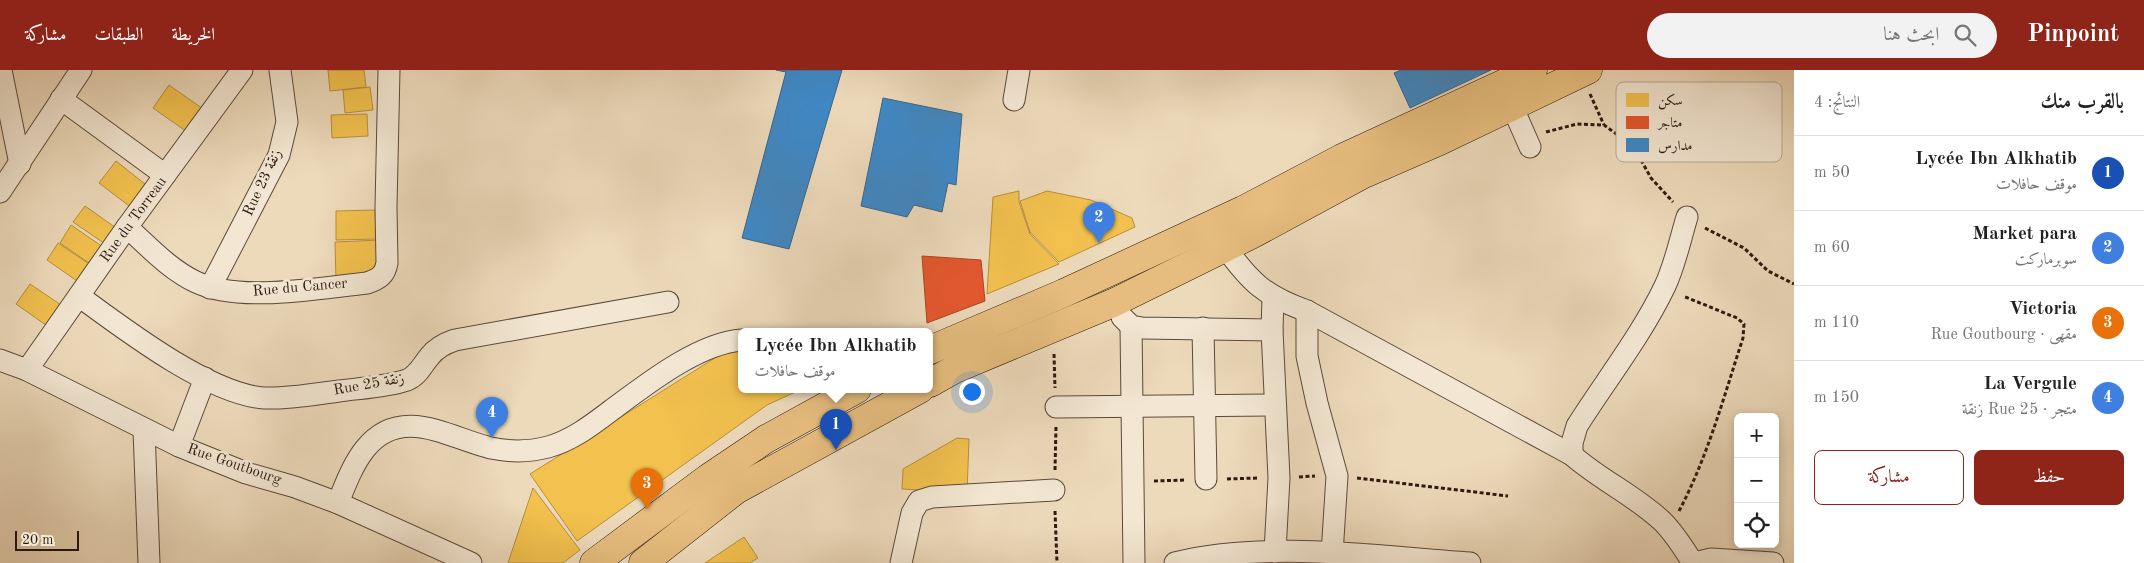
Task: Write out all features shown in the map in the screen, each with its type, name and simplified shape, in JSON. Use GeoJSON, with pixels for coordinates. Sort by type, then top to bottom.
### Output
{"type":"FeatureCollection","features":[{"type":"Feature","properties":{"kind":"main road"},"geometry":{"type":"LineString","coordinates":[[933,349],[1064,293],[1234,214],[1342,158],[1533,70]]}},
{"type":"Feature","properties":{"kind":"main road"},"geometry":{"type":"LineString","coordinates":[[933,382],[955,370],[1113,303],[1225,248],[1362,175],[1440,141],[1584,72]]}},
{"type":"Feature","properties":{"kind":"main road"},"geometry":{"type":"LineString","coordinates":[[594,563],[708,478],[766,439],[851,393]]}},
{"type":"Feature","properties":{"kind":"main road"},"geometry":{"type":"LineString","coordinates":[[643,563],[736,490],[913,393]]}},
{"type":"Feature","properties":{"kind":"street"},"geometry":{"type":"LineString","coordinates":[[1,70],[20,164]]}},
{"type":"Feature","properties":{"kind":"street"},"geometry":{"type":"LineString","coordinates":[[0,192],[81,70]]}},
{"type":"Feature","properties":{"kind":"street","name":"Rue du Torreau"},"geometry":{"type":"LineString","coordinates":[[27,370],[127,227],[242,70]]}},
{"type":"Feature","properties":{"kind":"street","name":"Rue 23 زنقة"},"geometry":{"type":"LineString","coordinates":[[210,288],[279,155],[286,122],[280,70]]}},
{"type":"Feature","properties":{"kind":"street","name":"Rue du Cancer"},"geometry":{"type":"LineString","coordinates":[[127,227],[153,251],[183,274],[210,288],[230,292],[271,293],[367,283],[383,275],[386,270],[387,256],[386,207],[390,70]]}},
{"type":"Feature","properties":{"kind":"street"},"geometry":{"type":"LineString","coordinates":[[1014,100],[1019,70]]}},
{"type":"Feature","properties":{"kind":"street"},"geometry":{"type":"LineString","coordinates":[[61,99],[166,175]]}},
{"type":"Feature","properties":{"kind":"street"},"geometry":{"type":"LineString","coordinates":[[1512,106],[1528,142]]}},
{"type":"Feature","properties":{"kind":"street"},"geometry":{"type":"LineString","coordinates":[[1572,455],[1572,443],[1577,426],[1645,322],[1670,276],[1687,217]]}},
{"type":"Feature","properties":{"kind":"street"},"geometry":{"type":"LineString","coordinates":[[1225,248],[1245,275],[1273,298],[1307,311],[1572,455],[1597,475],[1662,520],[1694,563],[1711,558],[1773,563]]}},
{"type":"Feature","properties":{"kind":"street","name":"Rue 25 زنقة"},"geometry":{"type":"LineString","coordinates":[[79,296],[131,334],[172,360],[205,378],[234,390],[264,398],[296,396],[392,383],[414,376],[421,370],[430,355],[438,348],[455,340],[668,302]]}},
{"type":"Feature","properties":{"kind":"street"},"geometry":{"type":"LineString","coordinates":[[1273,298],[1272,330],[1279,478],[1274,552]]}},
{"type":"Feature","properties":{"kind":"street"},"geometry":{"type":"LineString","coordinates":[[1113,303],[1125,321],[1131,326],[1272,330]]}},
{"type":"Feature","properties":{"kind":"street"},"geometry":{"type":"LineString","coordinates":[[1307,311],[1307,356],[1317,404],[1337,476],[1332,554]]}},
{"type":"Feature","properties":{"kind":"street"},"geometry":{"type":"LineString","coordinates":[[1131,326],[1134,563]]}},
{"type":"Feature","properties":{"kind":"street"},"geometry":{"type":"LineString","coordinates":[[1203,328],[1206,479]]}},
{"type":"Feature","properties":{"kind":"street"},"geometry":{"type":"LineString","coordinates":[[338,503],[364,451],[377,436],[388,430],[407,426],[429,428],[445,431],[492,448],[517,451],[529,451],[550,446],[566,440],[589,427],[639,390],[690,357],[723,342],[738,340]]}},
{"type":"Feature","properties":{"kind":"street","name":"Rue Goutbourg"},"geometry":{"type":"LineString","coordinates":[[0,360],[27,370],[179,446],[246,473],[295,486],[338,503],[471,563]]}},
{"type":"Feature","properties":{"kind":"street"},"geometry":{"type":"LineString","coordinates":[[179,446],[205,378]]}},
{"type":"Feature","properties":{"kind":"street"},"geometry":{"type":"LineString","coordinates":[[1056,408],[1276,406]]}},
{"type":"Feature","properties":{"kind":"street"},"geometry":{"type":"LineString","coordinates":[[144,430],[149,563]]}},
{"type":"Feature","properties":{"kind":"street"},"geometry":{"type":"LineString","coordinates":[[902,563],[912,513],[919,501],[932,497],[1054,490]]}},
{"type":"Feature","properties":{"kind":"street"},"geometry":{"type":"LineString","coordinates":[[1175,563],[1215,556],[1274,552],[1470,563]]}},
{"type":"Feature","properties":{"kind":"path"},"geometry":{"type":"LineString","coordinates":[[1584,72],[1604,125],[1616,134]]}},
{"type":"Feature","properties":{"kind":"path"},"geometry":{"type":"LineString","coordinates":[[1528,142],[1577,124],[1604,125]]}},
{"type":"Feature","properties":{"kind":"path"},"geometry":{"type":"LineString","coordinates":[[1642,162],[1662,192],[1687,217],[1744,248],[1772,274],[1794,284]]}},
{"type":"Feature","properties":{"kind":"path"},"geometry":{"type":"LineString","coordinates":[[1664,288],[1737,318],[1744,324],[1722,407],[1687,495],[1669,528]]}},
{"type":"Feature","properties":{"kind":"path"},"geometry":{"type":"LineString","coordinates":[[1053,328],[1056,408],[1054,490],[1057,563]]}},
{"type":"Feature","properties":{"kind":"building: سكن"},"geometry":{"type":"Polygon","coordinates":[[[328,70],[364,70],[366,87],[330,91],[328,70]]]}},
{"type":"Feature","properties":{"kind":"building: سكن"},"geometry":{"type":"Polygon","coordinates":[[[169,85],[206,111],[190,134],[153,108],[169,85]]]}},
{"type":"Feature","properties":{"kind":"building: سكن"},"geometry":{"type":"Polygon","coordinates":[[[370,87],[373,110],[345,113],[343,90],[370,87]]]}},
{"type":"Feature","properties":{"kind":"building: سكن"},"geometry":{"type":"Polygon","coordinates":[[[367,114],[368,136],[332,138],[331,115],[367,114]]]}},
{"type":"Feature","properties":{"kind":"building: سكن"},"geometry":{"type":"Polygon","coordinates":[[[116,161],[150,188],[133,209],[99,183],[116,161]]]}},
{"type":"Feature","properties":{"kind":"building: سكن"},"geometry":{"type":"Polygon","coordinates":[[[1019,191],[1019,202],[1030,234],[1059,264],[987,294],[993,197],[1019,191]]]}},
{"type":"Feature","properties":{"kind":"building: سكن"},"geometry":{"type":"Polygon","coordinates":[[[1047,191],[1091,200],[1132,218],[1135,227],[1059,262],[1030,232],[1020,201],[1047,191]]]}},
{"type":"Feature","properties":{"kind":"building: سكن"},"geometry":{"type":"Polygon","coordinates":[[[85,206],[119,230],[108,246],[73,222],[85,206]]]}},
{"type":"Feature","properties":{"kind":"building: سكن"},"geometry":{"type":"Polygon","coordinates":[[[375,210],[376,239],[336,240],[336,211],[375,210]]]}},
{"type":"Feature","properties":{"kind":"building: سكن"},"geometry":{"type":"Polygon","coordinates":[[[71,225],[106,249],[95,267],[60,243],[71,225]]]}},
{"type":"Feature","properties":{"kind":"building: سكن"},"geometry":{"type":"Polygon","coordinates":[[[380,240],[381,257],[374,271],[336,282],[335,242],[380,240]]]}},
{"type":"Feature","properties":{"kind":"building: سكن"},"geometry":{"type":"Polygon","coordinates":[[[58,243],[92,266],[80,283],[47,260],[58,243]]]}},
{"type":"Feature","properties":{"kind":"building: سكن"},"geometry":{"type":"Polygon","coordinates":[[[30,284],[64,307],[50,328],[16,304],[30,284]]]}},
{"type":"Feature","properties":{"kind":"building: سكن"},"geometry":{"type":"Polygon","coordinates":[[[726,351],[738,352],[738,393],[793,393],[767,405],[577,541],[530,474],[726,351]]]}},
{"type":"Feature","properties":{"kind":"building: سكن"},"geometry":{"type":"Polygon","coordinates":[[[957,438],[969,439],[967,493],[902,489],[903,469],[957,438]]]}},
{"type":"Feature","properties":{"kind":"building: سكن"},"geometry":{"type":"Polygon","coordinates":[[[533,488],[580,550],[563,563],[508,563],[533,488]]]}},
{"type":"Feature","properties":{"kind":"building: سكن"},"geometry":{"type":"Polygon","coordinates":[[[744,537],[758,558],[750,563],[705,563],[744,537]]]}},
{"type":"Feature","properties":{"kind":"building: متاجر"},"geometry":{"type":"Polygon","coordinates":[[[922,256],[981,260],[985,301],[927,323],[922,256]]]}},
{"type":"Feature","properties":{"kind":"building: مدارس"},"geometry":{"type":"Polygon","coordinates":[[[776,70],[842,70],[789,249],[742,238],[786,72],[776,70]]]}},
{"type":"Feature","properties":{"kind":"building: مدارس"},"geometry":{"type":"Polygon","coordinates":[[[1401,70],[1491,70],[1410,108],[1394,73],[1401,70]]]}},
{"type":"Feature","properties":{"kind":"building: مدارس"},"geometry":{"type":"Polygon","coordinates":[[[883,98],[962,114],[956,185],[948,183],[942,212],[914,205],[907,217],[861,206],[883,98]]]}},
{"type":"Feature","properties":{"kind":"place","name":"Market para"},"geometry":{"type":"Point","coordinates":[1099,243]}},
{"type":"Feature","properties":{"kind":"place","name":"La Vergule"},"geometry":{"type":"Point","coordinates":[492,438]}},
{"type":"Feature","properties":{"kind":"place","name":"Lycée Ibn Alkhatib"},"geometry":{"type":"Point","coordinates":[836,450]}},
{"type":"Feature","properties":{"kind":"place","name":"Victoria"},"geometry":{"type":"Point","coordinates":[647,509]}}]}
